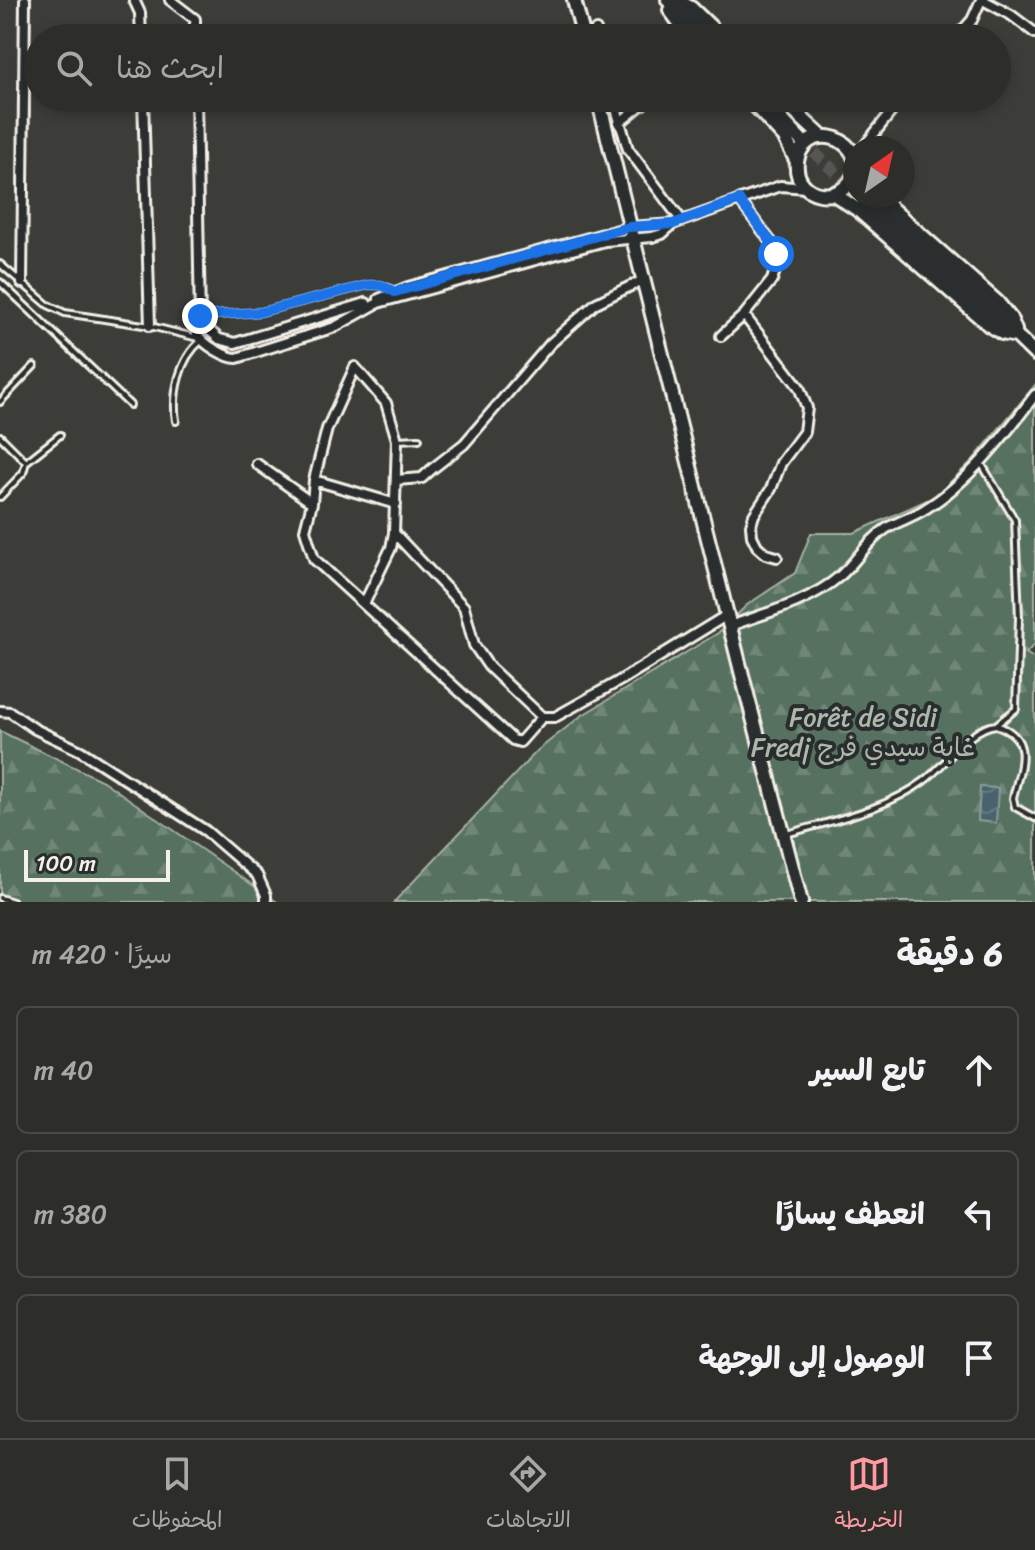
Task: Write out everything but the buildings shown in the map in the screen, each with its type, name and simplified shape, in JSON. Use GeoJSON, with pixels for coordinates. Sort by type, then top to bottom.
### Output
{"type":"FeatureCollection","features":[{"type":"Feature","properties":{"kind":"main road"},"geometry":{"type":"LineString","coordinates":[[574,0],[580,24]]}},
{"type":"Feature","properties":{"kind":"main road"},"geometry":{"type":"LineString","coordinates":[[667,0],[680,24]]}},
{"type":"Feature","properties":{"kind":"main road"},"geometry":{"type":"LineString","coordinates":[[667,0],[690,24]]}},
{"type":"Feature","properties":{"kind":"main road"},"geometry":{"type":"LineString","coordinates":[[676,0],[691,8],[708,24]]}},
{"type":"Feature","properties":{"kind":"main road"},"geometry":{"type":"LineString","coordinates":[[601,112],[801,902]]}},
{"type":"Feature","properties":{"kind":"main road"},"geometry":{"type":"LineString","coordinates":[[761,112],[785,138],[801,181],[807,188],[825,195],[843,188]]}},
{"type":"Feature","properties":{"kind":"main road"},"geometry":{"type":"LineString","coordinates":[[774,112],[801,140]]}},
{"type":"Feature","properties":{"kind":"main road"},"geometry":{"type":"LineString","coordinates":[[795,112],[821,136],[843,142]]}},
{"type":"Feature","properties":{"kind":"main road"},"geometry":{"type":"LineString","coordinates":[[797,165],[804,145],[821,136]]}},
{"type":"Feature","properties":{"kind":"main road"},"geometry":{"type":"LineString","coordinates":[[834,194],[858,210],[989,325],[1002,333],[1017,336]]}},
{"type":"Feature","properties":{"kind":"main road"},"geometry":{"type":"LineString","coordinates":[[873,208],[1035,354]]}},
{"type":"Feature","properties":{"kind":"main road"},"geometry":{"type":"LineString","coordinates":[[891,208],[997,302],[1010,318],[1017,336]]}},
{"type":"Feature","properties":{"kind":"street"},"geometry":{"type":"LineString","coordinates":[[25,0],[25,24]]}},
{"type":"Feature","properties":{"kind":"street"},"geometry":{"type":"LineString","coordinates":[[134,0],[140,13],[140,24]]}},
{"type":"Feature","properties":{"kind":"street"},"geometry":{"type":"LineString","coordinates":[[170,0],[195,19],[195,24]]}},
{"type":"Feature","properties":{"kind":"street"},"geometry":{"type":"LineString","coordinates":[[968,24],[982,0],[1011,15],[1035,33]]}},
{"type":"Feature","properties":{"kind":"street"},"geometry":{"type":"LineString","coordinates":[[22,283],[24,94]]}},
{"type":"Feature","properties":{"kind":"street"},"geometry":{"type":"LineString","coordinates":[[143,112],[150,326]]}},
{"type":"Feature","properties":{"kind":"street"},"geometry":{"type":"LineString","coordinates":[[196,112],[200,319],[197,330],[200,340],[225,356],[237,358],[335,327],[378,303],[507,264]]}},
{"type":"Feature","properties":{"kind":"street"},"geometry":{"type":"LineString","coordinates":[[616,112],[632,157],[678,222]]}},
{"type":"Feature","properties":{"kind":"street"},"geometry":{"type":"LineString","coordinates":[[619,123],[632,112]]}},
{"type":"Feature","properties":{"kind":"street"},"geometry":{"type":"LineString","coordinates":[[871,136],[891,112]]}},
{"type":"Feature","properties":{"kind":"street"},"geometry":{"type":"LineString","coordinates":[[780,186],[797,165]]}},
{"type":"Feature","properties":{"kind":"street"},"geometry":{"type":"LineString","coordinates":[[200,319],[219,339],[229,343],[240,342],[395,292],[678,222],[780,186],[807,188]]}},
{"type":"Feature","properties":{"kind":"street"},"geometry":{"type":"LineString","coordinates":[[721,336],[744,315],[772,280],[777,259],[772,243],[739,200]]}},
{"type":"Feature","properties":{"kind":"street"},"geometry":{"type":"LineString","coordinates":[[396,480],[422,478],[464,444],[550,344],[596,303],[643,280]]}},
{"type":"Feature","properties":{"kind":"street"},"geometry":{"type":"LineString","coordinates":[[744,315],[799,387],[807,408],[804,432],[781,463],[751,525],[757,546],[766,554],[777,557]]}},
{"type":"Feature","properties":{"kind":"street"},"geometry":{"type":"LineString","coordinates":[[364,604],[391,548],[396,504],[397,440],[386,403],[355,367],[327,429],[314,480],[305,530],[314,559],[513,740],[520,742],[542,717]]}},
{"type":"Feature","properties":{"kind":"street"},"geometry":{"type":"LineString","coordinates":[[394,533],[464,607],[474,645],[489,667],[542,717],[555,717],[728,620],[811,597],[842,574],[867,544],[887,529],[926,509],[980,461],[1035,395]]}},
{"type":"Feature","properties":{"kind":"street"},"geometry":{"type":"LineString","coordinates":[[257,464],[312,503]]}},
{"type":"Feature","properties":{"kind":"street"},"geometry":{"type":"LineString","coordinates":[[314,480],[396,504]]}},
{"type":"Feature","properties":{"kind":"street"},"geometry":{"type":"LineString","coordinates":[[0,711],[10,712],[35,729],[81,751],[206,831],[257,875],[266,902]]}},
{"type":"Feature","properties":{"kind":"lane"},"geometry":{"type":"LineString","coordinates":[[0,264],[48,305],[65,313],[150,326],[200,340],[182,366],[175,401],[176,421]]}},
{"type":"Feature","properties":{"kind":"lane"},"geometry":{"type":"LineString","coordinates":[[0,282],[130,405]]}},
{"type":"Feature","properties":{"kind":"lane"},"geometry":{"type":"LineString","coordinates":[[200,319],[261,312],[368,285],[381,285],[395,292]]}},
{"type":"Feature","properties":{"kind":"lane"},"geometry":{"type":"LineString","coordinates":[[0,295],[6,288]]}},
{"type":"Feature","properties":{"kind":"lane"},"geometry":{"type":"LineString","coordinates":[[0,402],[34,366]]}},
{"type":"Feature","properties":{"kind":"lane"},"geometry":{"type":"LineString","coordinates":[[0,497],[23,473],[26,462],[60,435]]}},
{"type":"Feature","properties":{"kind":"lane"},"geometry":{"type":"LineString","coordinates":[[0,436],[26,462]]}},
{"type":"Feature","properties":{"kind":"lane"},"geometry":{"type":"LineString","coordinates":[[397,440],[419,439]]}},
{"type":"Feature","properties":{"kind":"lane"},"geometry":{"type":"LineString","coordinates":[[784,835],[897,799],[927,779],[979,730],[996,725],[1016,709],[1019,618],[1015,520],[980,461]]}},
{"type":"Feature","properties":{"kind":"lane"},"geometry":{"type":"LineString","coordinates":[[996,725],[1017,735],[1022,745],[1013,798],[1015,807],[1035,818]]}},
{"type":"Feature","properties":{"kind":"lane"},"geometry":{"type":"LineString","coordinates":[[0,898],[13,902]]}},
{"type":"Feature","properties":{"kind":"green space","name":"Forêt de Sidi Fredj غابة سيدي فرج"},"geometry":{"type":"Polygon","coordinates":[[[1035,385],[1035,644],[1026,653],[1035,659],[1035,902],[394,902],[538,750],[581,716],[718,633],[747,605],[795,573],[811,533],[854,533],[936,496],[973,460],[1035,385]]]}},
{"type":"Feature","properties":{"kind":"green space"},"geometry":{"type":"Polygon","coordinates":[[[0,731],[103,781],[277,902],[0,902],[0,731]]]}},
{"type":"Feature","properties":{"kind":"water"},"geometry":{"type":"Polygon","coordinates":[[[980,787],[998,788],[996,823],[978,821],[980,787]]]}},
{"type":"Feature","properties":{"kind":"tunnel"},"geometry":{"type":"LineString","coordinates":[[801,140],[843,180]]}},
{"type":"Feature","properties":{"kind":"route"},"geometry":{"type":"LineString","coordinates":[[200,316],[261,312],[368,285],[381,285],[395,292],[629,227],[673,224],[739,200],[772,243],[776,254]]}}]}
